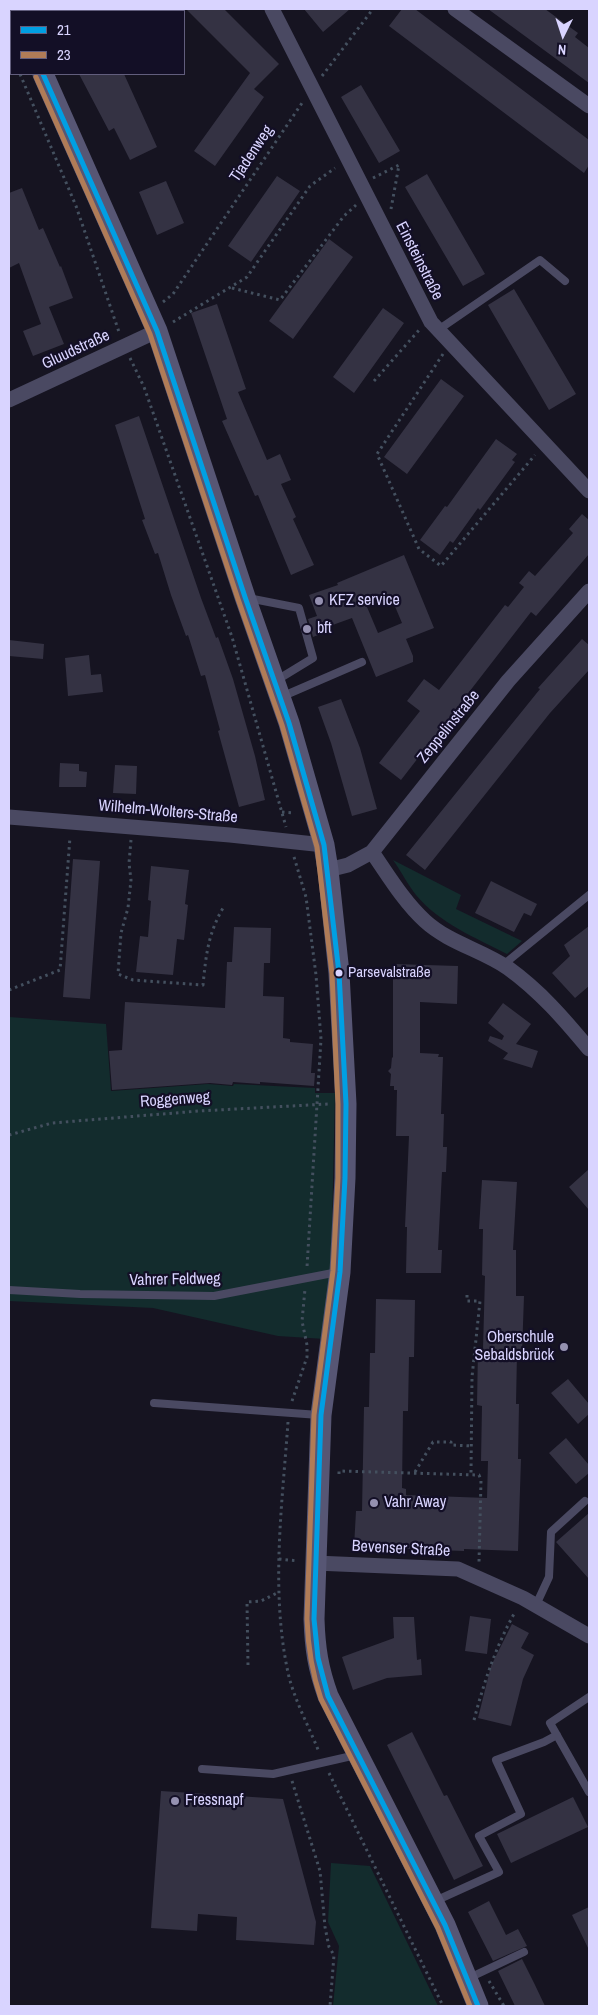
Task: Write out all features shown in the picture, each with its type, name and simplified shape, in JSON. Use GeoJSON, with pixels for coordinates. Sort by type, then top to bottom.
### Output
{"type":"FeatureCollection","features":[{"type":"Feature","properties":{"kind":"main road"},"geometry":{"type":"LineString","coordinates":[[43,75],[154,322],[245,597],[278,689],[324,844],[339,973],[346,1104],[345,1178],[340,1272],[321,1415],[315,1563],[315,1648],[318,1670],[328,1696],[433,1902],[475,1975],[478,2006]]}},
{"type":"Feature","properties":{"kind":"street","name":"Einsteinstraße"},"geometry":{"type":"LineString","coordinates":[[272,9],[363,190],[434,325],[589,491]]}},
{"type":"Feature","properties":{"kind":"street"},"geometry":{"type":"LineString","coordinates":[[454,9],[589,106]]}},
{"type":"Feature","properties":{"kind":"street","name":"Gluudstraße"},"geometry":{"type":"LineString","coordinates":[[9,400],[124,346],[154,322]]}},
{"type":"Feature","properties":{"kind":"street","name":"Zeppelinstraße"},"geometry":{"type":"LineString","coordinates":[[328,870],[348,864],[372,852],[508,681],[589,591]]}},
{"type":"Feature","properties":{"kind":"street","name":"Wilhelm-Wolters-Straße"},"geometry":{"type":"LineString","coordinates":[[9,818],[324,844]]}},
{"type":"Feature","properties":{"kind":"street"},"geometry":{"type":"LineString","coordinates":[[372,852],[411,906],[425,921],[443,934],[503,965],[550,1003],[589,1048]]}},
{"type":"Feature","properties":{"kind":"street","name":"Bevenser Straße"},"geometry":{"type":"LineString","coordinates":[[315,1563],[458,1569],[529,1602],[589,1636]]}},
{"type":"Feature","properties":{"kind":"lane"},"geometry":{"type":"LineString","coordinates":[[434,325],[540,260],[565,281]]}},
{"type":"Feature","properties":{"kind":"lane"},"geometry":{"type":"LineString","coordinates":[[245,597],[299,608],[313,658],[278,689]]}},
{"type":"Feature","properties":{"kind":"lane"},"geometry":{"type":"LineString","coordinates":[[278,689],[362,662]]}},
{"type":"Feature","properties":{"kind":"lane"},"geometry":{"type":"LineString","coordinates":[[503,965],[589,896]]}},
{"type":"Feature","properties":{"kind":"lane","name":"Vahrer Feldweg"},"geometry":{"type":"LineString","coordinates":[[9,1290],[80,1294],[214,1296],[340,1272]]}},
{"type":"Feature","properties":{"kind":"lane"},"geometry":{"type":"LineString","coordinates":[[154,1403],[321,1415]]}},
{"type":"Feature","properties":{"kind":"lane"},"geometry":{"type":"LineString","coordinates":[[529,1602],[549,1577],[551,1532],[585,1501]]}},
{"type":"Feature","properties":{"kind":"lane"},"geometry":{"type":"LineString","coordinates":[[589,1696],[550,1723],[589,1792]]}},
{"type":"Feature","properties":{"kind":"lane"},"geometry":{"type":"LineString","coordinates":[[433,1902],[498,1872],[479,1836],[521,1814],[496,1760],[544,1742],[556,1735]]}},
{"type":"Feature","properties":{"kind":"lane"},"geometry":{"type":"LineString","coordinates":[[202,1769],[264,1774],[282,1773],[358,1755]]}},
{"type":"Feature","properties":{"kind":"lane"},"geometry":{"type":"LineString","coordinates":[[475,1975],[524,1952]]}},
{"type":"Feature","properties":{"kind":"path","name":"Tjadenweg"},"geometry":{"type":"LineString","coordinates":[[154,322],[312,88],[373,9]]}},
{"type":"Feature","properties":{"kind":"path"},"geometry":{"type":"LineString","coordinates":[[20,75],[76,206],[124,346],[144,387],[232,637],[306,897],[316,975],[320,1039],[318,1105],[307,1278],[302,1321],[307,1345],[307,1357],[295,1388],[289,1413],[278,1592],[284,1650],[294,1693],[324,1762],[443,2006]]}},
{"type":"Feature","properties":{"kind":"path"},"geometry":{"type":"LineString","coordinates":[[154,322],[231,288],[248,277],[310,186],[348,159]]}},
{"type":"Feature","properties":{"kind":"path"},"geometry":{"type":"LineString","coordinates":[[231,288],[280,300],[363,190],[399,165],[386,234]]}},
{"type":"Feature","properties":{"kind":"path"},"geometry":{"type":"LineString","coordinates":[[374,381],[434,325]]}},
{"type":"Feature","properties":{"kind":"path"},"geometry":{"type":"LineString","coordinates":[[450,344],[378,454],[418,549],[441,566],[545,444]]}},
{"type":"Feature","properties":{"kind":"path"},"geometry":{"type":"LineString","coordinates":[[9,990],[60,970],[71,822]]}},
{"type":"Feature","properties":{"kind":"path"},"geometry":{"type":"LineString","coordinates":[[132,827],[129,862],[131,880],[128,908],[120,933],[118,974],[133,980],[203,984],[206,949],[213,925],[223,908]]}},
{"type":"Feature","properties":{"kind":"path","name":"Roggenweg"},"geometry":{"type":"LineString","coordinates":[[9,1135],[52,1123],[199,1110],[346,1104]]}},
{"type":"Feature","properties":{"kind":"path"},"geometry":{"type":"LineString","coordinates":[[467,1295],[467,1300],[480,1301],[472,1377],[471,1474]]}},
{"type":"Feature","properties":{"kind":"path"},"geometry":{"type":"LineString","coordinates":[[415,1473],[433,1442],[442,1441],[451,1442],[451,1445],[472,1446]]}},
{"type":"Feature","properties":{"kind":"path"},"geometry":{"type":"LineString","coordinates":[[338,1480],[339,1471],[479,1475],[481,1478],[479,1578]]}},
{"type":"Feature","properties":{"kind":"path"},"geometry":{"type":"LineString","coordinates":[[248,1664],[247,1602],[261,1601],[278,1592]]}},
{"type":"Feature","properties":{"kind":"path"},"geometry":{"type":"LineString","coordinates":[[474,1720],[495,1651],[529,1602]]}},
{"type":"Feature","properties":{"kind":"path"},"geometry":{"type":"LineString","coordinates":[[282,1773],[293,1782],[320,1871],[325,1927],[329,1947],[334,1955],[330,2006]]}},
{"type":"Feature","properties":{"kind":"path"},"geometry":{"type":"LineString","coordinates":[[475,1975],[504,2006]]}},
{"type":"Feature","properties":{"kind":"green space"},"geometry":{"type":"Polygon","coordinates":[[[393,860],[461,895],[456,909],[522,941],[507,954],[447,922],[425,905],[416,895],[393,860]]]}},
{"type":"Feature","properties":{"kind":"green space"},"geometry":{"type":"Polygon","coordinates":[[[9,1017],[106,1024],[111,1091],[208,1084],[233,1086],[234,1084],[315,1088],[315,1093],[335,1093],[331,1271],[325,1339],[278,1336],[153,1308],[9,1301],[9,1017]]]}},
{"type":"Feature","properties":{"kind":"green space"},"geometry":{"type":"Polygon","coordinates":[[[331,1863],[370,1866],[438,2006],[333,2006],[339,1946],[328,1922],[331,1863]]]}},
{"type":"Feature","properties":{"kind":"building"},"geometry":{"type":"Polygon","coordinates":[[[186,9],[224,9],[279,64],[254,89],[264,97],[215,166],[194,151],[250,73],[186,9]]]}},
{"type":"Feature","properties":{"kind":"building"},"geometry":{"type":"Polygon","coordinates":[[[304,9],[350,9],[323,32],[304,9]]]}},
{"type":"Feature","properties":{"kind":"building"},"geometry":{"type":"Polygon","coordinates":[[[402,9],[415,9],[589,140],[589,165],[584,173],[389,26],[402,9]]]}},
{"type":"Feature","properties":{"kind":"building"},"geometry":{"type":"Polygon","coordinates":[[[488,9],[545,9],[578,33],[575,37],[589,48],[589,83],[488,9]]]}},
{"type":"Feature","properties":{"kind":"building"},"geometry":{"type":"Polygon","coordinates":[[[80,75],[124,75],[157,147],[130,160],[114,128],[109,131],[80,75]]]}},
{"type":"Feature","properties":{"kind":"building"},"geometry":{"type":"Polygon","coordinates":[[[361,85],[400,151],[379,163],[341,97],[361,85]]]}},
{"type":"Feature","properties":{"kind":"building"},"geometry":{"type":"Polygon","coordinates":[[[427,174],[485,274],[463,286],[405,187],[427,174]]]}},
{"type":"Feature","properties":{"kind":"building"},"geometry":{"type":"Polygon","coordinates":[[[277,176],[300,191],[251,262],[228,246],[277,176]]]}},
{"type":"Feature","properties":{"kind":"building"},"geometry":{"type":"Polygon","coordinates":[[[166,181],[184,223],[157,235],[139,192],[166,181]]]}},
{"type":"Feature","properties":{"kind":"building"},"geometry":{"type":"Polygon","coordinates":[[[22,188],[39,230],[43,228],[61,266],[73,298],[49,307],[64,344],[33,356],[23,331],[41,324],[19,263],[9,268],[9,193],[22,188]]]}},
{"type":"Feature","properties":{"kind":"building"},"geometry":{"type":"Polygon","coordinates":[[[329,239],[353,257],[293,339],[269,321],[329,239]]]}},
{"type":"Feature","properties":{"kind":"building"},"geometry":{"type":"Polygon","coordinates":[[[514,289],[576,394],[549,410],[488,305],[514,289]]]}},
{"type":"Feature","properties":{"kind":"building"},"geometry":{"type":"Polygon","coordinates":[[[217,304],[246,389],[238,392],[267,460],[280,454],[291,480],[281,484],[296,517],[293,519],[314,565],[291,575],[258,495],[255,496],[222,421],[227,419],[191,313],[217,304]]]}},
{"type":"Feature","properties":{"kind":"building"},"geometry":{"type":"Polygon","coordinates":[[[383,308],[404,323],[354,393],[333,377],[383,308]]]}},
{"type":"Feature","properties":{"kind":"building"},"geometry":{"type":"Polygon","coordinates":[[[441,379],[464,396],[407,474],[384,457],[441,379]]]}},
{"type":"Feature","properties":{"kind":"building"},"geometry":{"type":"Polygon","coordinates":[[[139,416],[201,598],[233,679],[255,756],[265,800],[239,807],[205,675],[201,676],[188,635],[186,636],[171,595],[158,553],[155,554],[142,520],[145,519],[115,425],[139,416]]]}},
{"type":"Feature","properties":{"kind":"building"},"geometry":{"type":"Polygon","coordinates":[[[496,439],[517,454],[512,460],[515,462],[480,510],[478,508],[453,543],[450,541],[440,555],[420,540],[445,506],[447,507],[496,439]]]}},
{"type":"Feature","properties":{"kind":"building"},"geometry":{"type":"Polygon","coordinates":[[[582,514],[589,520],[589,554],[536,616],[531,612],[401,780],[379,763],[420,711],[407,701],[424,679],[439,690],[505,605],[508,607],[524,587],[519,583],[529,571],[535,576],[573,533],[569,529],[582,514]]]}},
{"type":"Feature","properties":{"kind":"building"},"geometry":{"type":"Polygon","coordinates":[[[404,555],[434,628],[406,639],[413,656],[413,662],[376,677],[352,618],[316,631],[318,635],[313,637],[308,619],[317,616],[309,595],[338,585],[337,583],[404,555]],[[391,597],[367,607],[378,633],[402,623],[391,597]]]}},
{"type":"Feature","properties":{"kind":"building"},"geometry":{"type":"Polygon","coordinates":[[[582,639],[589,645],[589,670],[550,713],[425,870],[406,855],[540,689],[538,688],[582,639]]]}},
{"type":"Feature","properties":{"kind":"building"},"geometry":{"type":"Polygon","coordinates":[[[9,640],[44,644],[43,659],[9,656],[9,640]]]}},
{"type":"Feature","properties":{"kind":"building"},"geometry":{"type":"Polygon","coordinates":[[[89,655],[91,675],[101,674],[103,692],[68,696],[65,658],[89,655]]]}},
{"type":"Feature","properties":{"kind":"building"},"geometry":{"type":"Polygon","coordinates":[[[341,699],[360,748],[377,809],[352,816],[331,743],[318,707],[341,699]]]}},
{"type":"Feature","properties":{"kind":"building"},"geometry":{"type":"Polygon","coordinates":[[[60,763],[79,764],[79,771],[87,772],[86,787],[59,787],[60,763]]]}},
{"type":"Feature","properties":{"kind":"building"},"geometry":{"type":"Polygon","coordinates":[[[115,765],[137,766],[136,794],[113,793],[115,765]]]}},
{"type":"Feature","properties":{"kind":"building"},"geometry":{"type":"Polygon","coordinates":[[[73,859],[100,861],[90,999],[63,997],[73,859]]]}},
{"type":"Feature","properties":{"kind":"building"},"geometry":{"type":"Polygon","coordinates":[[[151,866],[189,870],[185,904],[188,905],[184,940],[177,939],[173,975],[136,972],[140,936],[148,937],[151,901],[148,900],[151,866]]]}},
{"type":"Feature","properties":{"kind":"building"},"geometry":{"type":"Polygon","coordinates":[[[491,881],[537,904],[531,916],[524,913],[514,932],[475,913],[491,881]]]}},
{"type":"Feature","properties":{"kind":"building"},"geometry":{"type":"Polygon","coordinates":[[[589,926],[589,986],[575,998],[552,973],[570,956],[564,945],[589,926]]]}},
{"type":"Feature","properties":{"kind":"building"},"geometry":{"type":"Polygon","coordinates":[[[234,927],[271,928],[270,963],[264,963],[263,996],[284,997],[283,1038],[290,1039],[290,1042],[313,1044],[311,1073],[315,1073],[314,1086],[233,1082],[232,1085],[210,1083],[112,1090],[109,1051],[122,1050],[125,1002],[225,1008],[227,962],[232,962],[234,927]]]}},
{"type":"Feature","properties":{"kind":"building"},"geometry":{"type":"Polygon","coordinates":[[[393,964],[458,966],[457,1004],[420,1002],[420,1053],[439,1054],[438,1057],[443,1057],[441,1114],[444,1114],[443,1147],[447,1147],[446,1172],[442,1172],[438,1250],[442,1250],[441,1273],[406,1273],[407,1227],[405,1227],[409,1136],[396,1136],[397,1090],[394,1090],[394,1086],[390,1086],[391,1074],[388,1071],[391,1068],[393,1058],[393,964]]]}},
{"type":"Feature","properties":{"kind":"building"},"geometry":{"type":"Polygon","coordinates":[[[503,1003],[531,1024],[516,1044],[538,1051],[532,1068],[503,1059],[508,1053],[488,1041],[490,1036],[502,1040],[504,1036],[488,1023],[503,1003]]]}},
{"type":"Feature","properties":{"kind":"building"},"geometry":{"type":"Polygon","coordinates":[[[589,1169],[589,1210],[569,1187],[589,1169]]]}},
{"type":"Feature","properties":{"kind":"building"},"geometry":{"type":"Polygon","coordinates":[[[482,1180],[517,1182],[513,1250],[516,1250],[516,1296],[524,1296],[522,1353],[517,1353],[516,1404],[519,1404],[518,1459],[521,1459],[518,1551],[354,1547],[356,1511],[362,1511],[364,1407],[369,1407],[370,1353],[375,1353],[376,1299],[415,1300],[414,1357],[409,1357],[408,1411],[403,1411],[402,1488],[406,1489],[406,1495],[487,1498],[488,1461],[481,1461],[482,1406],[477,1405],[478,1349],[483,1349],[485,1276],[482,1275],[483,1229],[479,1229],[482,1180]]]}},
{"type":"Feature","properties":{"kind":"building"},"geometry":{"type":"Polygon","coordinates":[[[568,1379],[589,1404],[589,1414],[578,1424],[551,1393],[568,1379]]]}},
{"type":"Feature","properties":{"kind":"building"},"geometry":{"type":"Polygon","coordinates":[[[566,1438],[589,1465],[589,1473],[576,1484],[549,1453],[566,1438]]]}},
{"type":"Feature","properties":{"kind":"building"},"geometry":{"type":"Polygon","coordinates":[[[589,1513],[589,1579],[556,1542],[589,1513]]]}},
{"type":"Feature","properties":{"kind":"building"},"geometry":{"type":"Polygon","coordinates":[[[470,1616],[491,1619],[487,1654],[465,1651],[470,1616]]]}},
{"type":"Feature","properties":{"kind":"building"},"geometry":{"type":"Polygon","coordinates":[[[393,1617],[414,1617],[417,1660],[421,1659],[422,1675],[387,1678],[353,1690],[342,1657],[394,1638],[393,1617]]]}},
{"type":"Feature","properties":{"kind":"building"},"geometry":{"type":"Polygon","coordinates":[[[512,1624],[529,1633],[521,1648],[534,1655],[523,1679],[511,1726],[478,1718],[491,1666],[512,1624]]]}},
{"type":"Feature","properties":{"kind":"building"},"geometry":{"type":"Polygon","coordinates":[[[412,1732],[444,1796],[447,1795],[483,1866],[454,1880],[387,1745],[412,1732]]]}},
{"type":"Feature","properties":{"kind":"building"},"geometry":{"type":"Polygon","coordinates":[[[161,1791],[283,1799],[316,1922],[314,1945],[236,1940],[237,1917],[198,1914],[197,1931],[151,1928],[161,1791]]]}},
{"type":"Feature","properties":{"kind":"building"},"geometry":{"type":"Polygon","coordinates":[[[573,1797],[588,1827],[511,1863],[497,1834],[573,1797]]]}},
{"type":"Feature","properties":{"kind":"building"},"geometry":{"type":"Polygon","coordinates":[[[489,1901],[506,1935],[518,1929],[527,1946],[493,1961],[468,1912],[489,1901]]]}},
{"type":"Feature","properties":{"kind":"building"},"geometry":{"type":"Polygon","coordinates":[[[589,1907],[589,1950],[572,1915],[589,1907]]]}},
{"type":"Feature","properties":{"kind":"building"},"geometry":{"type":"Polygon","coordinates":[[[522,1959],[545,2006],[515,2006],[498,1971],[522,1959]]]}},
{"type":"Feature","properties":{"kind":"transit line","name":"21"},"geometry":{"type":"LineString","coordinates":[[43,75],[157,331],[289,723],[324,845],[339,973],[346,1104],[345,1178],[340,1272],[321,1415],[314,1619],[318,1658],[328,1696],[445,1925],[478,2006]]}},
{"type":"Feature","properties":{"kind":"transit line","name":"23"},"geometry":{"type":"LineString","coordinates":[[36,77],[150,334],[282,725],[317,847],[332,974],[338,1104],[338,1178],[333,1271],[314,1415],[307,1619],[309,1650],[321,1699],[438,1928],[470,2006]]}},
{"type":"Feature","properties":{"kind":"place","name":"KFZ service"},"geometry":{"type":"Point","coordinates":[319,601]}},
{"type":"Feature","properties":{"kind":"place","name":"bft"},"geometry":{"type":"Point","coordinates":[307,629]}},
{"type":"Feature","properties":{"kind":"place","name":"Parsevalstraße"},"geometry":{"type":"Point","coordinates":[339,973]}},
{"type":"Feature","properties":{"kind":"place","name":"Oberschule Sebaldsbrück"},"geometry":{"type":"Point","coordinates":[564,1347]}},
{"type":"Feature","properties":{"kind":"place","name":"Vahr Away"},"geometry":{"type":"Point","coordinates":[374,1503]}},
{"type":"Feature","properties":{"kind":"place","name":"Fressnapf"},"geometry":{"type":"Point","coordinates":[175,1801]}}]}
